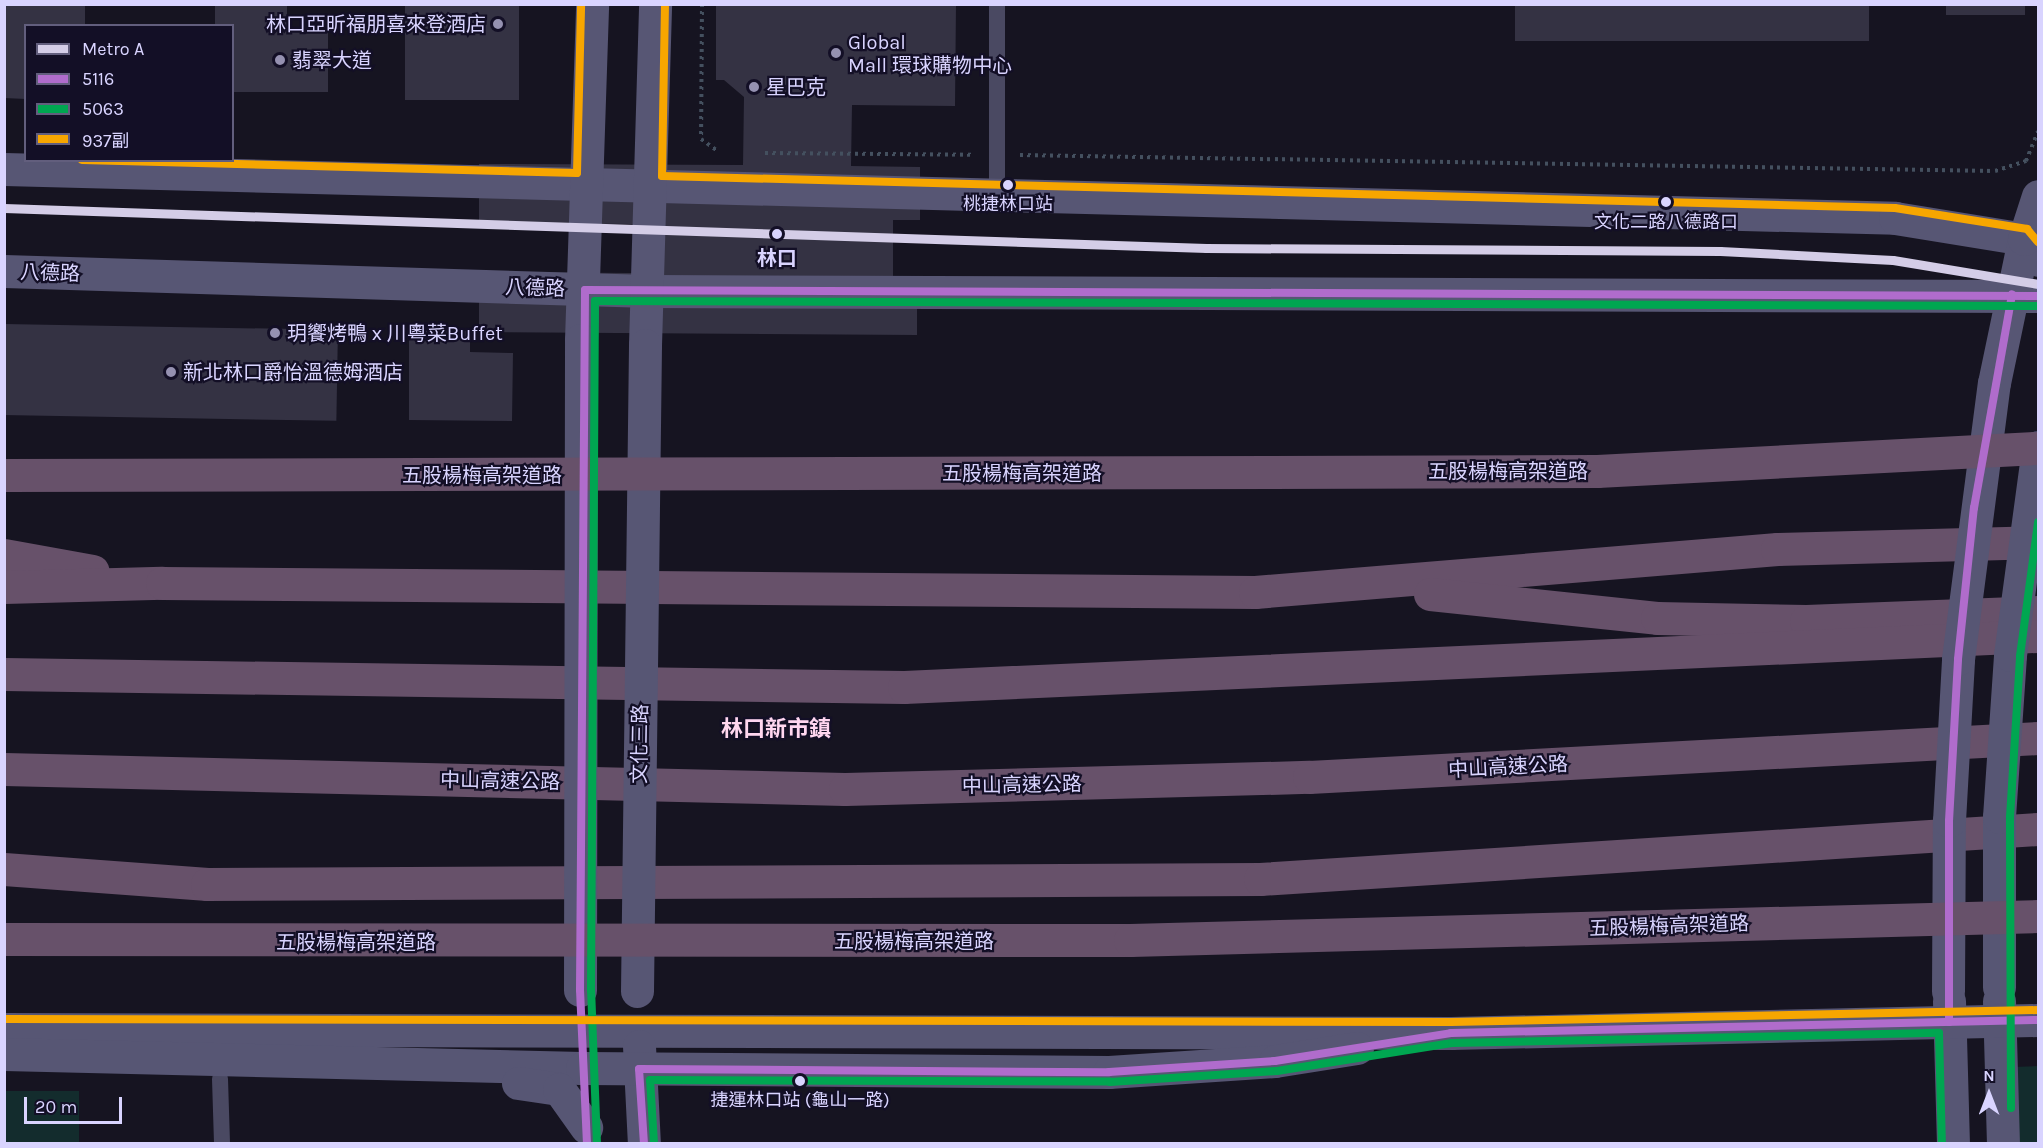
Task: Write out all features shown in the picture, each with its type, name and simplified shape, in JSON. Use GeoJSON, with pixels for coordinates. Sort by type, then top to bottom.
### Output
{"type":"FeatureCollection","features":[{"type":"Feature","properties":{"kind":"highway","name":"五股楊梅高架道路"},"geometry":{"type":"LineString","coordinates":[[4,475],[1597,471],[2038,448]]}},
{"type":"Feature","properties":{"kind":"highway"},"geometry":{"type":"LineString","coordinates":[[4,587],[162,583],[1256,592],[1356,586],[1777,549],[2038,542]]}},
{"type":"Feature","properties":{"kind":"highway"},"geometry":{"type":"LineString","coordinates":[[4,555],[162,583]]}},
{"type":"Feature","properties":{"kind":"highway"},"geometry":{"type":"LineString","coordinates":[[1356,586],[1657,618],[1806,621],[2038,612]]}},
{"type":"Feature","properties":{"kind":"highway"},"geometry":{"type":"LineString","coordinates":[[4,674],[904,687],[2038,636]]}},
{"type":"Feature","properties":{"kind":"highway","name":"中山高速公路"},"geometry":{"type":"LineString","coordinates":[[4,769],[845,789],[1309,777],[2038,738]]}},
{"type":"Feature","properties":{"kind":"highway"},"geometry":{"type":"LineString","coordinates":[[4,869],[207,884],[1260,879],[2038,829]]}},
{"type":"Feature","properties":{"kind":"highway","name":"五股楊梅高架道路"},"geometry":{"type":"LineString","coordinates":[[4,939],[1130,940],[2038,916]]}},
{"type":"Feature","properties":{"kind":"street"},"geometry":{"type":"LineString","coordinates":[[586,1135],[580,990],[581,340],[585,290],[592,4]]}},
{"type":"Feature","properties":{"kind":"street","name":"文化三路"},"geometry":{"type":"LineString","coordinates":[[644,1143],[637,991],[645,345],[649,291],[655,4]]}},
{"type":"Feature","properties":{"kind":"street"},"geometry":{"type":"LineString","coordinates":[[4,169],[1895,218],[2031,249]]}},
{"type":"Feature","properties":{"kind":"street"},"geometry":{"type":"LineString","coordinates":[[1953,1143],[1949,1006],[1949,821],[1958,659],[1994,383],[2025,295],[2038,196]]}},
{"type":"Feature","properties":{"kind":"street","name":"八德路"},"geometry":{"type":"LineString","coordinates":[[4,272],[649,291],[2025,295]]}},
{"type":"Feature","properties":{"kind":"street"},"geometry":{"type":"LineString","coordinates":[[2004,1143],[1999,987],[1998,818],[2010,655],[2038,448]]}},
{"type":"Feature","properties":{"kind":"street"},"geometry":{"type":"LineString","coordinates":[[4,1029],[1451,1033],[1949,1006],[2000,1021],[2038,1020]]}},
{"type":"Feature","properties":{"kind":"street"},"geometry":{"type":"LineString","coordinates":[[4,1054],[639,1069],[1108,1072],[1275,1061],[1451,1033]]}},
{"type":"Feature","properties":{"kind":"street"},"geometry":{"type":"LineString","coordinates":[[64,1057],[220,1078],[541,1084],[559,1089],[586,1135]]}},
{"type":"Feature","properties":{"kind":"lane"},"geometry":{"type":"LineString","coordinates":[[997,4],[997,195]]}},
{"type":"Feature","properties":{"kind":"lane"},"geometry":{"type":"LineString","coordinates":[[220,1078],[222,1143]]}},
{"type":"Feature","properties":{"kind":"path"},"geometry":{"type":"LineString","coordinates":[[702,4],[701,139],[715,152],[726,152]]}},
{"type":"Feature","properties":{"kind":"path"},"geometry":{"type":"LineString","coordinates":[[762,153],[1995,171],[2026,161],[2038,131]]}},
{"type":"Feature","properties":{"kind":"green space"},"geometry":{"type":"Polygon","coordinates":[[[2038,1066],[2038,1143],[2019,1143],[2013,1067],[2038,1066]]]}},
{"type":"Feature","properties":{"kind":"green space"},"geometry":{"type":"Polygon","coordinates":[[[5,1091],[79,1091],[79,1143],[5,1143],[5,1091]]]}},
{"type":"Feature","properties":{"kind":"building"},"geometry":{"type":"Polygon","coordinates":[[[4,4],[85,4],[85,24],[24,24],[24,99],[4,98],[4,4]]]}},
{"type":"Feature","properties":{"kind":"building","name":"翡翠大道"},"geometry":{"type":"Polygon","coordinates":[[[215,4],[287,4],[287,29],[328,29],[328,92],[234,92],[234,24],[215,24],[215,4]]]}},
{"type":"Feature","properties":{"kind":"building"},"geometry":{"type":"Polygon","coordinates":[[[405,4],[519,4],[519,100],[405,100],[405,4]]]}},
{"type":"Feature","properties":{"kind":"building"},"geometry":{"type":"Polygon","coordinates":[[[716,4],[956,4],[955,106],[852,105],[851,166],[920,167],[920,220],[893,220],[893,286],[917,286],[917,335],[479,332],[479,272],[634,273],[634,224],[479,223],[479,164],[743,165],[744,97],[724,80],[716,80],[716,4]]]}},
{"type":"Feature","properties":{"kind":"building"},"geometry":{"type":"Polygon","coordinates":[[[1515,4],[1869,4],[1869,41],[1515,41],[1515,4]]]}},
{"type":"Feature","properties":{"kind":"building"},"geometry":{"type":"Polygon","coordinates":[[[1946,4],[2025,4],[2025,15],[1946,15],[1946,4]]]}},
{"type":"Feature","properties":{"kind":"building","name":"新北林口爵怡溫德姆酒店"},"geometry":{"type":"Polygon","coordinates":[[[4,324],[338,330],[336,421],[4,415],[4,324]]]}},
{"type":"Feature","properties":{"kind":"building"},"geometry":{"type":"Polygon","coordinates":[[[409,330],[470,331],[470,352],[513,353],[512,421],[409,420],[409,330]]]}},
{"type":"Feature","properties":{"kind":"metro line","name":"A"},"geometry":{"type":"LineString","coordinates":[[4,208],[1206,248],[1720,251],[1893,260],[2038,284]]}},
{"type":"Feature","properties":{"kind":"transit line","name":"937副"},"geometry":{"type":"LineString","coordinates":[[158,162],[577,173],[581,4]]}},
{"type":"Feature","properties":{"kind":"transit line","name":"937副"},"geometry":{"type":"LineString","coordinates":[[665,4],[662,176],[1895,208],[2027,229],[2038,242]]}},
{"type":"Feature","properties":{"kind":"transit line","name":"5116"},"geometry":{"type":"LineString","coordinates":[[587,1144],[580,990],[585,290],[2038,296]]}},
{"type":"Feature","properties":{"kind":"transit line","name":"5116"},"geometry":{"type":"LineString","coordinates":[[1949,1022],[1949,821],[1958,659],[1974,508],[2012,294]]}},
{"type":"Feature","properties":{"kind":"transit line","name":"5063"},"geometry":{"type":"LineString","coordinates":[[597,1144],[591,990],[595,301],[2038,306]]}},
{"type":"Feature","properties":{"kind":"transit line","name":"5063"},"geometry":{"type":"LineString","coordinates":[[2011,1108],[2010,817],[2020,656],[2038,522]]}},
{"type":"Feature","properties":{"kind":"transit line","name":"937副"},"geometry":{"type":"LineString","coordinates":[[4,1019],[1451,1022],[2038,1010]]}},
{"type":"Feature","properties":{"kind":"transit line","name":"5116"},"geometry":{"type":"LineString","coordinates":[[644,1144],[639,1069],[1109,1072],[1275,1061],[1451,1033],[2038,1020]]}},
{"type":"Feature","properties":{"kind":"transit line","name":"5063"},"geometry":{"type":"LineString","coordinates":[[654,1143],[650,1080],[1110,1082],[1277,1071],[1452,1043],[1939,1033],[1942,1144]]}},
{"type":"Feature","properties":{"kind":"place","name":"林口亞昕福朋喜來登酒店"},"geometry":{"type":"Point","coordinates":[498,24]}},
{"type":"Feature","properties":{"kind":"place","name":"Global Mall 環球購物中心"},"geometry":{"type":"Point","coordinates":[836,53]}},
{"type":"Feature","properties":{"kind":"place","name":"翡翠大道"},"geometry":{"type":"Point","coordinates":[280,60]}},
{"type":"Feature","properties":{"kind":"place","name":"星巴克"},"geometry":{"type":"Point","coordinates":[754,87]}},
{"type":"Feature","properties":{"kind":"place","name":"桃捷林口站"},"geometry":{"type":"Point","coordinates":[1008,185]}},
{"type":"Feature","properties":{"kind":"place","name":"文化二路八德路口"},"geometry":{"type":"Point","coordinates":[1666,202]}},
{"type":"Feature","properties":{"kind":"place","name":"林口"},"geometry":{"type":"Point","coordinates":[777,234]}},
{"type":"Feature","properties":{"kind":"place","name":"玥饗烤鴨 x 川粵菜Buffet"},"geometry":{"type":"Point","coordinates":[275,333]}},
{"type":"Feature","properties":{"kind":"place","name":"新北林口爵怡溫德姆酒店"},"geometry":{"type":"Point","coordinates":[171,372]}},
{"type":"Feature","properties":{"kind":"place","name":"捷運林口站 (龜山一路)"},"geometry":{"type":"Point","coordinates":[800,1081]}},
{"type":"Feature","properties":{"kind":"district","name":"林口新市鎮"},"geometry":{"type":"Point","coordinates":[776,730]}}]}
